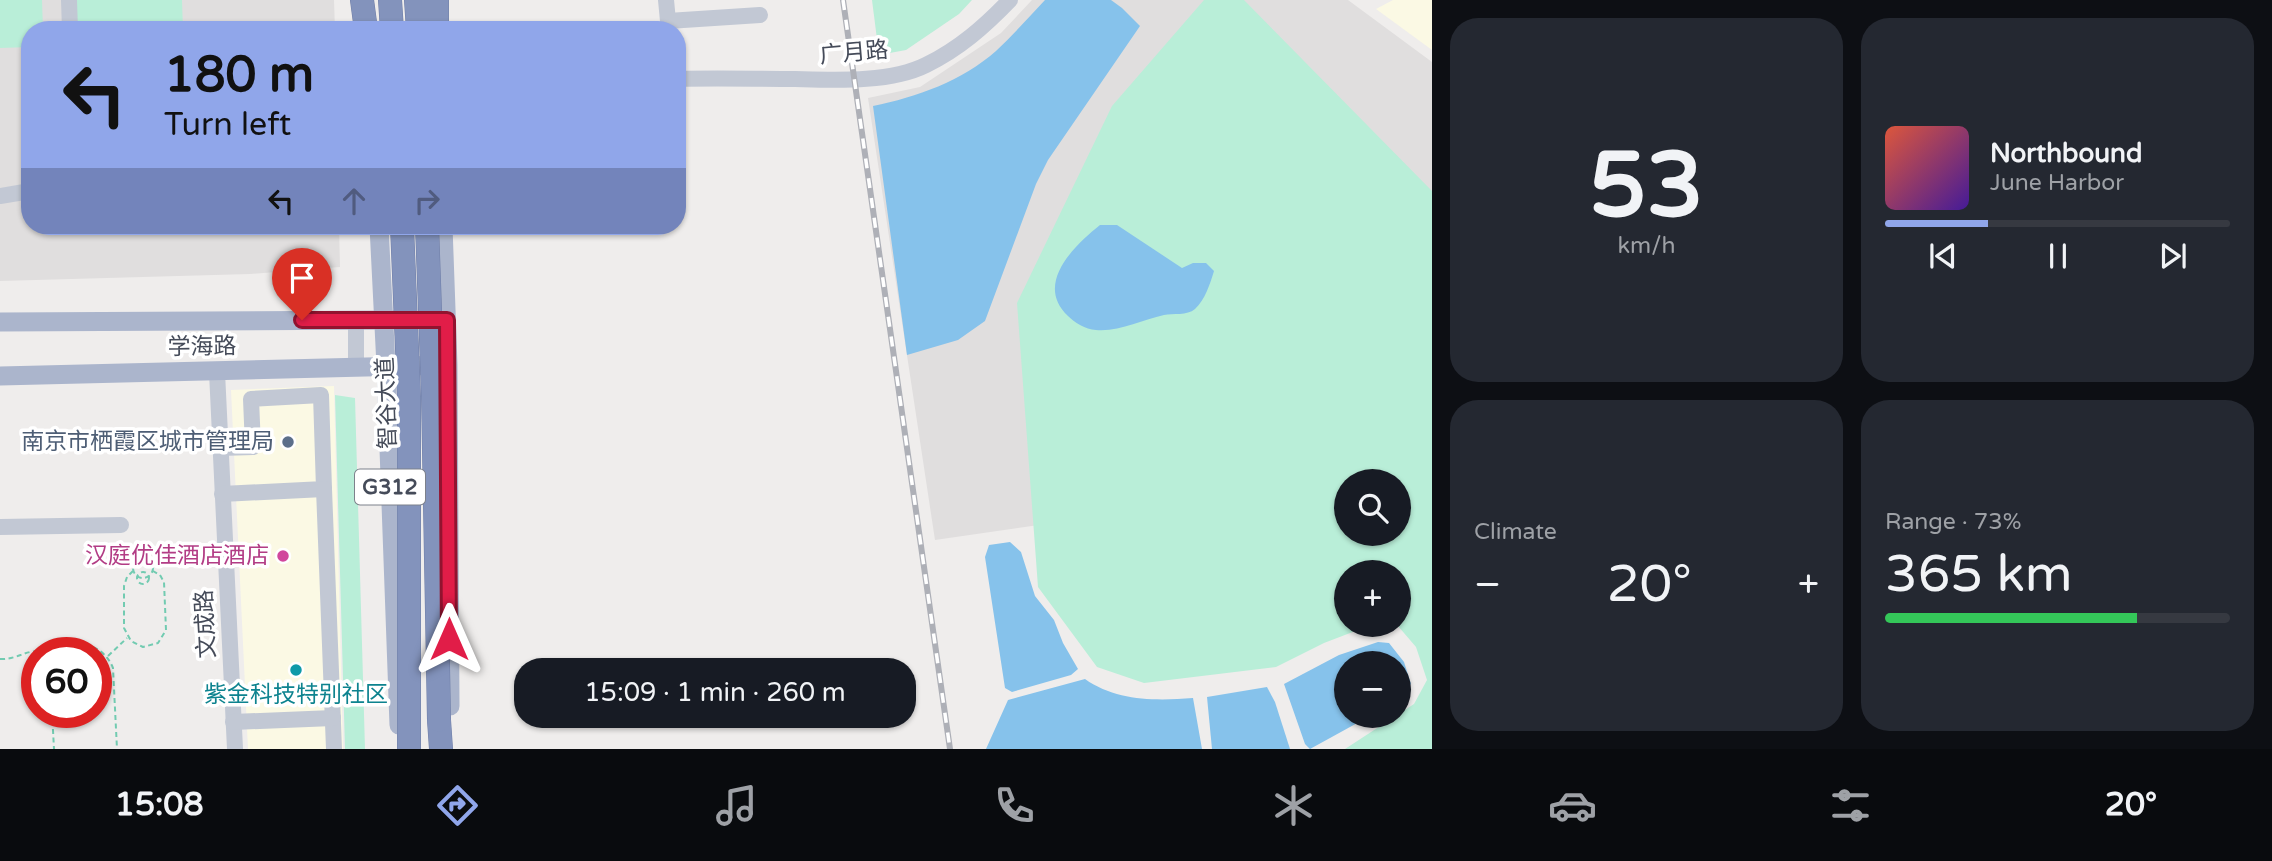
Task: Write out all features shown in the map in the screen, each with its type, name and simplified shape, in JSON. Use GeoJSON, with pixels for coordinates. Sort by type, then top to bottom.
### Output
{"type":"FeatureCollection","features":[{"type":"Feature","properties":{"kind":"highway"},"geometry":{"type":"LineString","coordinates":[[362,0],[365,21]]}},
{"type":"Feature","properties":{"kind":"highway"},"geometry":{"type":"LineString","coordinates":[[390,0],[391,21]]}},
{"type":"Feature","properties":{"kind":"highway"},"geometry":{"type":"LineString","coordinates":[[416,0],[417,21]]}},
{"type":"Feature","properties":{"kind":"highway"},"geometry":{"type":"LineString","coordinates":[[436,21],[437,0]]}},
{"type":"Feature","properties":{"kind":"highway","name":"智谷大道"},"geometry":{"type":"LineString","coordinates":[[402,235],[409,397],[408,749]]}},
{"type":"Feature","properties":{"kind":"highway","name":"智谷大道"},"geometry":{"type":"LineString","coordinates":[[427,235],[440,749]]}},
{"type":"Feature","properties":{"kind":"main road"},"geometry":{"type":"LineString","coordinates":[[370,0],[371,21]]}},
{"type":"Feature","properties":{"kind":"main road"},"geometry":{"type":"LineString","coordinates":[[432,0],[434,21]]}},
{"type":"Feature","properties":{"kind":"main road","name":"智谷大道"},"geometry":{"type":"LineString","coordinates":[[379,235],[399,749]]}},
{"type":"Feature","properties":{"kind":"main road","name":"G312"},"geometry":{"type":"LineString","coordinates":[[443,235],[448,365],[450,749]]}},
{"type":"Feature","properties":{"kind":"main road"},"geometry":{"type":"LineString","coordinates":[[0,321],[447,320]]}},
{"type":"Feature","properties":{"kind":"main road","name":"学海路"},"geometry":{"type":"LineString","coordinates":[[0,376],[448,365]]}},
{"type":"Feature","properties":{"kind":"street"},"geometry":{"type":"LineString","coordinates":[[69,0],[70,21]]}},
{"type":"Feature","properties":{"kind":"street"},"geometry":{"type":"LineString","coordinates":[[666,0],[668,21],[760,15]]}},
{"type":"Feature","properties":{"kind":"street","name":"广月路"},"geometry":{"type":"LineString","coordinates":[[686,79],[834,80],[881,77],[924,66],[951,51],[983,28],[1010,0]]}},
{"type":"Feature","properties":{"kind":"street"},"geometry":{"type":"LineString","coordinates":[[0,196],[21,192]]}},
{"type":"Feature","properties":{"kind":"street"},"geometry":{"type":"LineString","coordinates":[[356,320],[356,366]]}},
{"type":"Feature","properties":{"kind":"street","name":"文成路"},"geometry":{"type":"LineString","coordinates":[[217,372],[235,749]]}},
{"type":"Feature","properties":{"kind":"street"},"geometry":{"type":"LineString","coordinates":[[220,448],[253,447],[251,399],[321,396],[334,749]]}},
{"type":"Feature","properties":{"kind":"street"},"geometry":{"type":"LineString","coordinates":[[222,494],[324,489]]}},
{"type":"Feature","properties":{"kind":"street"},"geometry":{"type":"LineString","coordinates":[[0,527],[121,525]]}},
{"type":"Feature","properties":{"kind":"street"},"geometry":{"type":"LineString","coordinates":[[233,722],[333,718]]}},
{"type":"Feature","properties":{"kind":"path"},"geometry":{"type":"LineString","coordinates":[[142,558],[150,561],[153,572],[160,575],[164,582],[166,626],[158,643],[148,647],[138,646],[128,637],[124,628],[124,586],[135,562],[142,558]]}},
{"type":"Feature","properties":{"kind":"path"},"geometry":{"type":"LineString","coordinates":[[133,571],[138,582],[144,584],[153,572]]}},
{"type":"Feature","properties":{"kind":"path"},"geometry":{"type":"LineString","coordinates":[[137,576],[142,572],[149,577]]}},
{"type":"Feature","properties":{"kind":"path"},"geometry":{"type":"LineString","coordinates":[[137,576],[149,577]]}},
{"type":"Feature","properties":{"kind":"path"},"geometry":{"type":"LineString","coordinates":[[112,652],[128,637]]}},
{"type":"Feature","properties":{"kind":"path"},"geometry":{"type":"LineString","coordinates":[[0,659],[21,655]]}},
{"type":"Feature","properties":{"kind":"path"},"geometry":{"type":"LineString","coordinates":[[112,666],[117,749]]}},
{"type":"Feature","properties":{"kind":"path"},"geometry":{"type":"LineString","coordinates":[[53,728],[54,749]]}},
{"type":"Feature","properties":{"kind":"shaded area"},"geometry":{"type":"Polygon","coordinates":[[[0,0],[334,0],[335,21],[21,21],[21,235],[339,235],[340,267],[250,274],[0,281],[0,0]]]}},
{"type":"Feature","properties":{"kind":"shaded area"},"geometry":{"type":"Polygon","coordinates":[[[1032,0],[1348,0],[1432,62],[1432,428],[1365,469],[1334,469],[1334,483],[935,540],[868,98],[920,87],[1001,33],[1032,0]]]}},
{"type":"Feature","properties":{"kind":"shaded area"},"geometry":{"type":"Polygon","coordinates":[[[1393,0],[1432,0],[1432,50],[1376,9],[1393,0]]]}},
{"type":"Feature","properties":{"kind":"shaded area"},"geometry":{"type":"Polygon","coordinates":[[[334,386],[343,749],[248,749],[231,390],[334,386]]]}},
{"type":"Feature","properties":{"kind":"green space"},"geometry":{"type":"Polygon","coordinates":[[[0,0],[42,0],[43,21],[21,21],[21,47],[0,48],[0,0]]]}},
{"type":"Feature","properties":{"kind":"green space"},"geometry":{"type":"Polygon","coordinates":[[[73,0],[182,0],[183,21],[74,21],[73,0]]]}},
{"type":"Feature","properties":{"kind":"green space"},"geometry":{"type":"Polygon","coordinates":[[[872,0],[972,0],[959,14],[906,50],[879,55],[872,0]]]}},
{"type":"Feature","properties":{"kind":"green space"},"geometry":{"type":"Polygon","coordinates":[[[1204,0],[1244,0],[1432,191],[1432,749],[1345,749],[1377,728],[1411,728],[1411,706],[1427,680],[1416,647],[1407,637],[1411,637],[1411,560],[1334,560],[1334,637],[1340,637],[1276,667],[1144,683],[1097,667],[1038,587],[1017,303],[1112,106],[1204,0]]]}},
{"type":"Feature","properties":{"kind":"green space"},"geometry":{"type":"Polygon","coordinates":[[[335,395],[355,398],[365,749],[345,749],[335,395]]]}},
{"type":"Feature","properties":{"kind":"water"},"geometry":{"type":"Polygon","coordinates":[[[1045,0],[1111,0],[1140,26],[1048,160],[1036,184],[985,321],[958,340],[907,355],[873,106],[922,93],[969,71],[996,51],[1045,0]]]}},
{"type":"Feature","properties":{"kind":"water"},"geometry":{"type":"Polygon","coordinates":[[[1100,225],[1117,225],[1182,268],[1193,263],[1206,263],[1214,271],[1199,305],[1188,313],[1164,315],[1105,330],[1088,328],[1071,319],[1059,304],[1055,291],[1056,279],[1069,255],[1100,225]]]}},
{"type":"Feature","properties":{"kind":"water"},"geometry":{"type":"Polygon","coordinates":[[[1010,542],[1021,552],[1035,596],[1054,620],[1078,669],[1071,675],[1012,692],[1005,688],[985,557],[989,545],[1010,542]]]}},
{"type":"Feature","properties":{"kind":"water"},"geometry":{"type":"Polygon","coordinates":[[[1378,642],[1389,643],[1395,651],[1351,651],[1378,642]]]}},
{"type":"Feature","properties":{"kind":"water"},"geometry":{"type":"Polygon","coordinates":[[[1334,658],[1334,728],[1348,728],[1310,749],[1305,744],[1284,684],[1334,658]]]}},
{"type":"Feature","properties":{"kind":"water"},"geometry":{"type":"Polygon","coordinates":[[[1085,679],[1110,692],[1136,698],[1193,698],[1202,749],[986,749],[1008,700],[1085,679]]]}},
{"type":"Feature","properties":{"kind":"water"},"geometry":{"type":"Polygon","coordinates":[[[1267,687],[1275,702],[1290,749],[1212,749],[1207,697],[1267,687]]]}},
{"type":"Feature","properties":{"kind":"railway"},"geometry":{"type":"LineString","coordinates":[[843,0],[950,749]]}},
{"type":"Feature","properties":{"kind":"place","name":"南京市栖霞区城市管理局"},"geometry":{"type":"Point","coordinates":[288,442]}},
{"type":"Feature","properties":{"kind":"place","name":"汉庭优佳酒店酒店"},"geometry":{"type":"Point","coordinates":[283,556]}},
{"type":"Feature","properties":{"kind":"place","name":"紫金科技特别社区"},"geometry":{"type":"Point","coordinates":[296,670]}},
{"type":"Feature","properties":{"kind":"route"},"geometry":{"type":"LineString","coordinates":[[302,320],[447,320],[449,639]]}}]}
